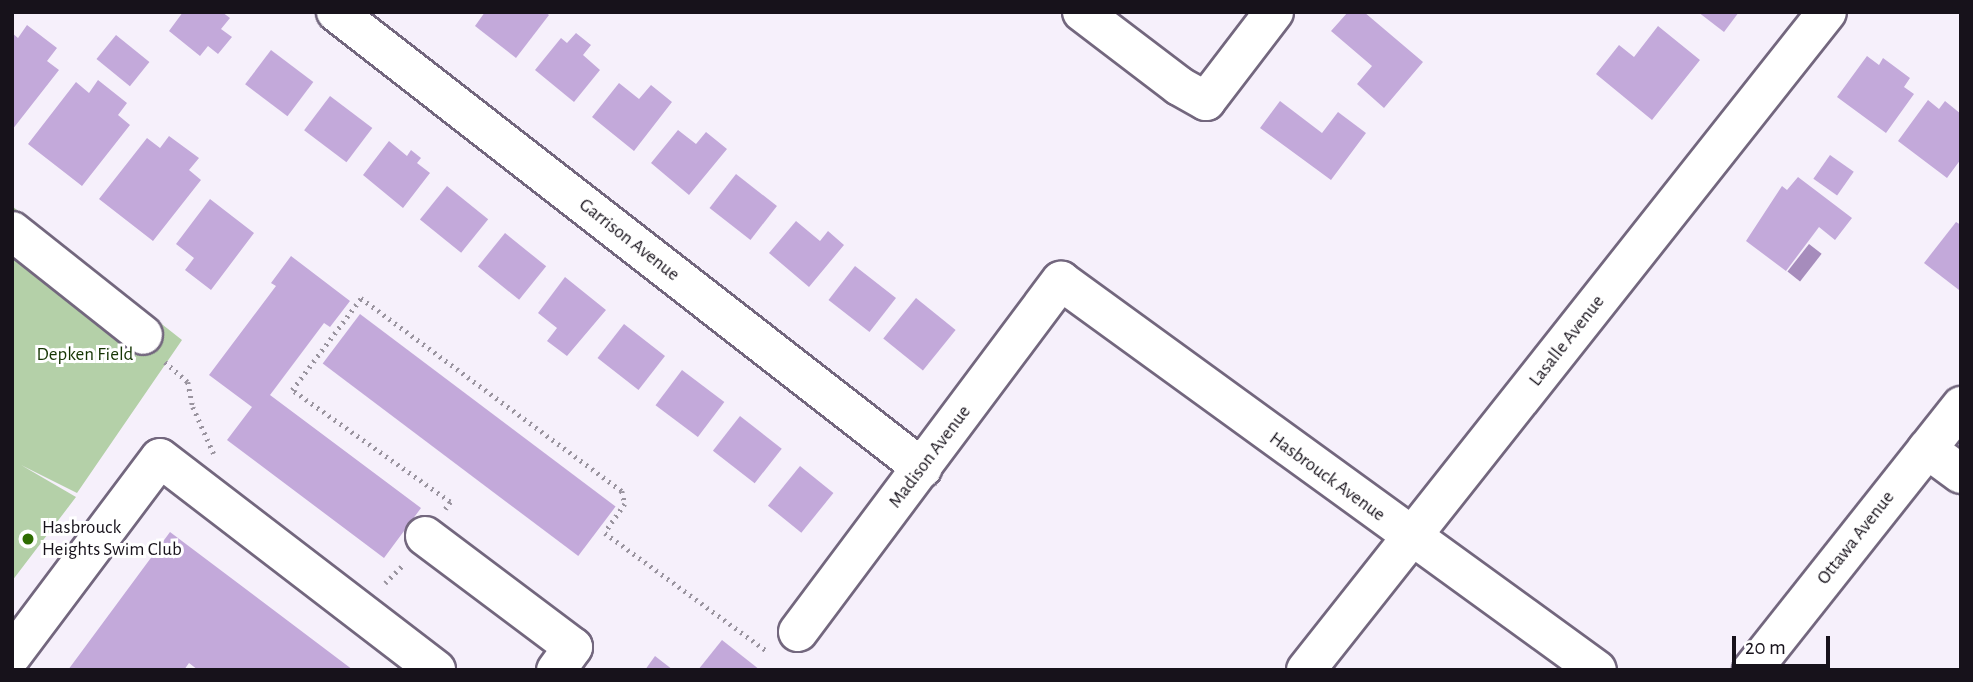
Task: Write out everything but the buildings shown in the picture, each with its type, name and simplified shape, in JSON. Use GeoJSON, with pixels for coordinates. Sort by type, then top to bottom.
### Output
{"type":"FeatureCollection","features":[{"type":"Feature","properties":{"kind":"street","name":"Garrison Avenue"},"geometry":{"type":"LineString","coordinates":[[336,12],[922,468]]}},
{"type":"Feature","properties":{"kind":"street"},"geometry":{"type":"LineString","coordinates":[[1082,12],[1179,86],[1206,100],[1274,12]]}},
{"type":"Feature","properties":{"kind":"street","name":"Lasalle Avenue"},"geometry":{"type":"LineString","coordinates":[[1306,670],[1827,12]]}},
{"type":"Feature","properties":{"kind":"street"},"geometry":{"type":"LineString","coordinates":[[12,231],[143,335]]}},
{"type":"Feature","properties":{"kind":"street","name":"Madison Avenue"},"geometry":{"type":"LineString","coordinates":[[785,643],[922,468],[1061,281]]}},
{"type":"Feature","properties":{"kind":"street","name":"Hasbrouck Avenue"},"geometry":{"type":"LineString","coordinates":[[1061,281],[1411,539],[1597,670]]}},
{"type":"Feature","properties":{"kind":"street","name":"Ottawa Avenue"},"geometry":{"type":"LineString","coordinates":[[1752,670],[1961,406]]}},
{"type":"Feature","properties":{"kind":"street"},"geometry":{"type":"LineString","coordinates":[[1927,449],[1961,474]]}},
{"type":"Feature","properties":{"kind":"street"},"geometry":{"type":"LineString","coordinates":[[12,655],[160,458],[436,670]]}},
{"type":"Feature","properties":{"kind":"street"},"geometry":{"type":"LineString","coordinates":[[425,536],[573,647],[556,670]]}},
{"type":"Feature","properties":{"kind":"path"},"geometry":{"type":"LineString","coordinates":[[450,502],[292,390],[361,298],[622,491],[625,504],[605,533],[785,643]]}},
{"type":"Feature","properties":{"kind":"path"},"geometry":{"type":"LineString","coordinates":[[143,335],[156,355],[184,377],[215,455],[225,463]]}},
{"type":"Feature","properties":{"kind":"path"},"geometry":{"type":"LineString","coordinates":[[377,577],[388,585],[425,536]]}},
{"type":"Feature","properties":{"kind":"green space","name":"Depken Field"},"geometry":{"type":"Polygon","coordinates":[[[12,206],[182,340],[77,493],[21,465],[76,497],[12,581],[12,206]]]}},
{"type":"Feature","properties":{"kind":"shaded area"},"geometry":{"type":"Polygon","coordinates":[[[1809,244],[1822,254],[1800,281],[1787,272],[1809,244]]]}},
{"type":"Feature","properties":{"kind":"place","name":"Hasbrouck Heights Swim Club"},"geometry":{"type":"Point","coordinates":[28,539]}}]}
